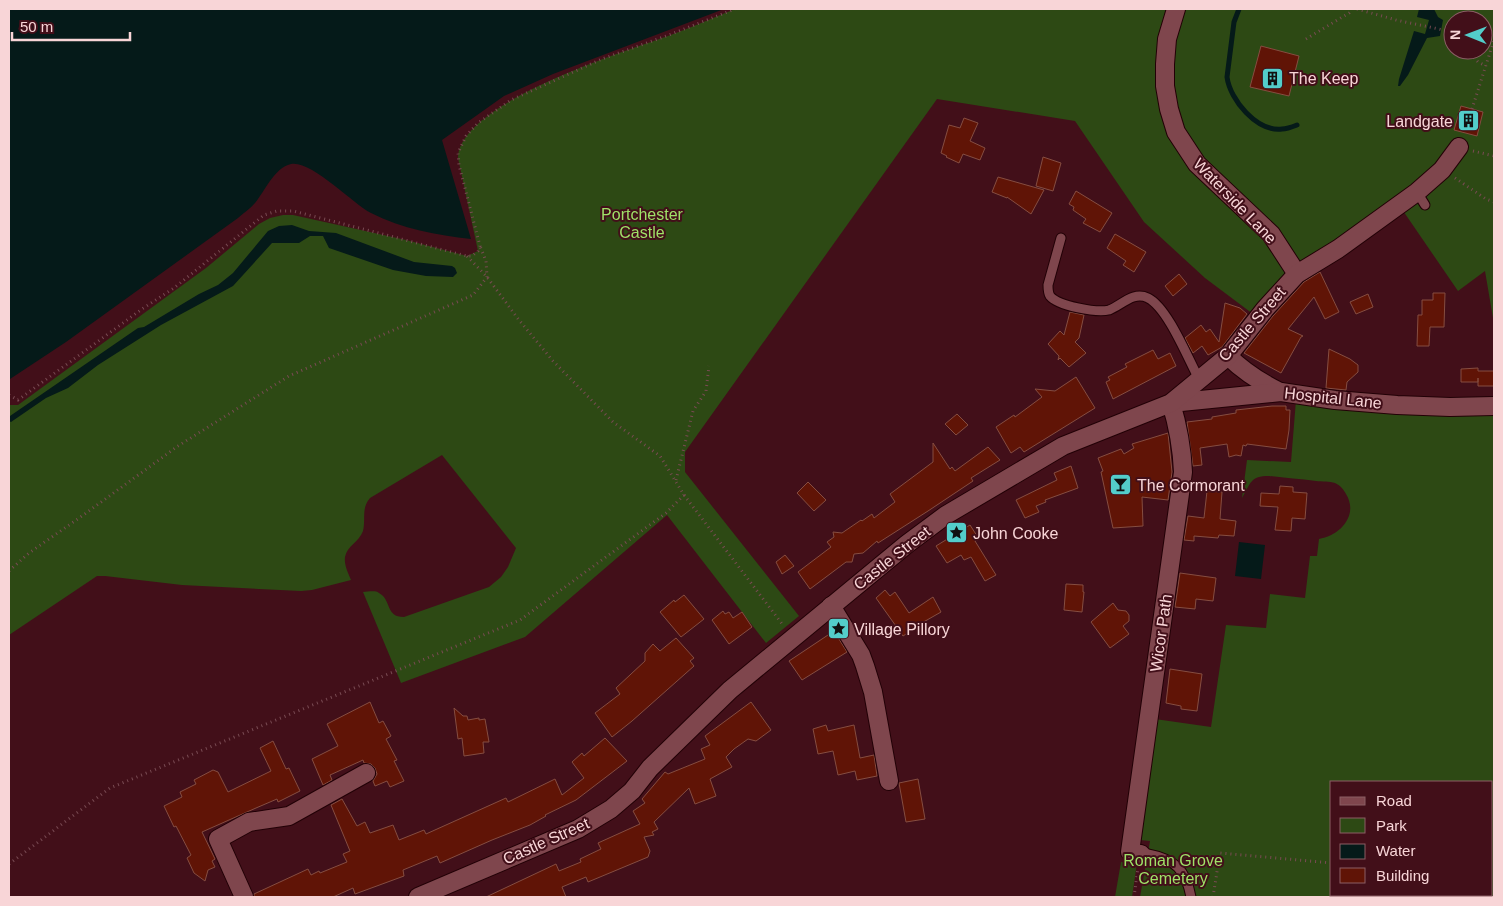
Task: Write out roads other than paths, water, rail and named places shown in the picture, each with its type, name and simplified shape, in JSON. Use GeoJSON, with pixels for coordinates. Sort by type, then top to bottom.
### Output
{"type":"FeatureCollection","features":[{"type":"Feature","properties":{"kind":"street","name":"Waterside Lane"},"geometry":{"type":"LineString","coordinates":[[1176,9],[1167,39],[1165,86],[1176,132],[1197,164],[1271,234],[1297,274]]}},
{"type":"Feature","properties":{"kind":"street","name":"Castle Street"},"geometry":{"type":"LineString","coordinates":[[418,897],[578,829],[611,809],[632,791],[650,768],[730,690],[907,544],[946,515],[1063,446],[1171,403],[1228,356],[1265,309],[1297,274],[1421,199],[1459,147]]}},
{"type":"Feature","properties":{"kind":"street"},"geometry":{"type":"LineString","coordinates":[[1228,356],[1244,371],[1265,385],[1281,392]]}},
{"type":"Feature","properties":{"kind":"street","name":"Hospital Lane"},"geometry":{"type":"LineString","coordinates":[[1171,403],[1281,392],[1335,400],[1397,405],[1494,406]]}},
{"type":"Feature","properties":{"kind":"street","name":"Wicor Path"},"geometry":{"type":"LineString","coordinates":[[1144,854],[1130,852],[1183,472],[1179,431],[1171,403]]}},
{"type":"Feature","properties":{"kind":"street"},"geometry":{"type":"LineString","coordinates":[[831,606],[861,656],[867,672],[873,692],[889,781]]}},
{"type":"Feature","properties":{"kind":"street"},"geometry":{"type":"LineString","coordinates":[[244,897],[218,839],[249,822],[289,816],[366,774]]}},
{"type":"Feature","properties":{"kind":"lane"},"geometry":{"type":"LineString","coordinates":[[1061,238],[1048,285],[1050,297],[1064,304],[1100,311],[1109,310],[1132,297],[1142,296],[1150,299],[1165,315],[1199,379]]}},
{"type":"Feature","properties":{"kind":"lane"},"geometry":{"type":"LineString","coordinates":[[1144,854],[1163,857],[1176,864],[1183,874],[1191,897]]}},
{"type":"Feature","properties":{"kind":"water"},"geometry":{"type":"Polygon","coordinates":[[[9,9],[724,9],[553,74],[504,96],[442,140],[471,239],[420,230],[383,219],[363,208],[320,175],[299,165],[291,164],[285,166],[275,175],[255,203],[238,218],[66,342],[10,379],[9,9]]]}},
{"type":"Feature","properties":{"kind":"water"},"geometry":{"type":"Polygon","coordinates":[[[1419,9],[1434,9],[1438,17],[1443,20],[1440,36],[1427,38],[1408,75],[1398,86],[1414,31],[1425,34],[1429,20],[1417,17],[1419,9]]]}},
{"type":"Feature","properties":{"kind":"water"},"geometry":{"type":"Polygon","coordinates":[[[292,225],[309,231],[336,233],[414,262],[452,266],[457,273],[453,277],[426,276],[393,270],[329,248],[323,236],[310,236],[299,243],[272,243],[233,286],[161,325],[98,365],[68,388],[46,398],[11,422],[9,421],[10,416],[138,328],[144,327],[199,294],[218,285],[233,273],[268,231],[279,226],[292,225]]]}},
{"type":"Feature","properties":{"kind":"water"},"geometry":{"type":"Polygon","coordinates":[[[1239,542],[1265,545],[1261,579],[1235,576],[1239,542]]]}},
{"type":"Feature","properties":{"kind":"waterway"},"geometry":{"type":"LineString","coordinates":[[1239,9],[1234,22],[1227,77],[1233,95],[1246,113],[1263,125],[1273,129],[1297,125]]}},
{"type":"Feature","properties":{"kind":"place","name":"The Keep"},"geometry":{"type":"Point","coordinates":[1273,78]}},
{"type":"Feature","properties":{"kind":"place","name":"Landgate"},"geometry":{"type":"Point","coordinates":[1469,121]}},
{"type":"Feature","properties":{"kind":"place","name":"The Cormorant"},"geometry":{"type":"Point","coordinates":[1121,485]}},
{"type":"Feature","properties":{"kind":"place","name":"John Cooke"},"geometry":{"type":"Point","coordinates":[957,533]}},
{"type":"Feature","properties":{"kind":"place","name":"Village Pillory"},"geometry":{"type":"Point","coordinates":[838,629]}},
{"type":"Feature","properties":{"kind":"park label","name":"Portchester Castle"},"geometry":{"type":"Point","coordinates":[642,223]}},
{"type":"Feature","properties":{"kind":"park label","name":"Roman Grove Cemetery"},"geometry":{"type":"Point","coordinates":[1173,869]}}]}
